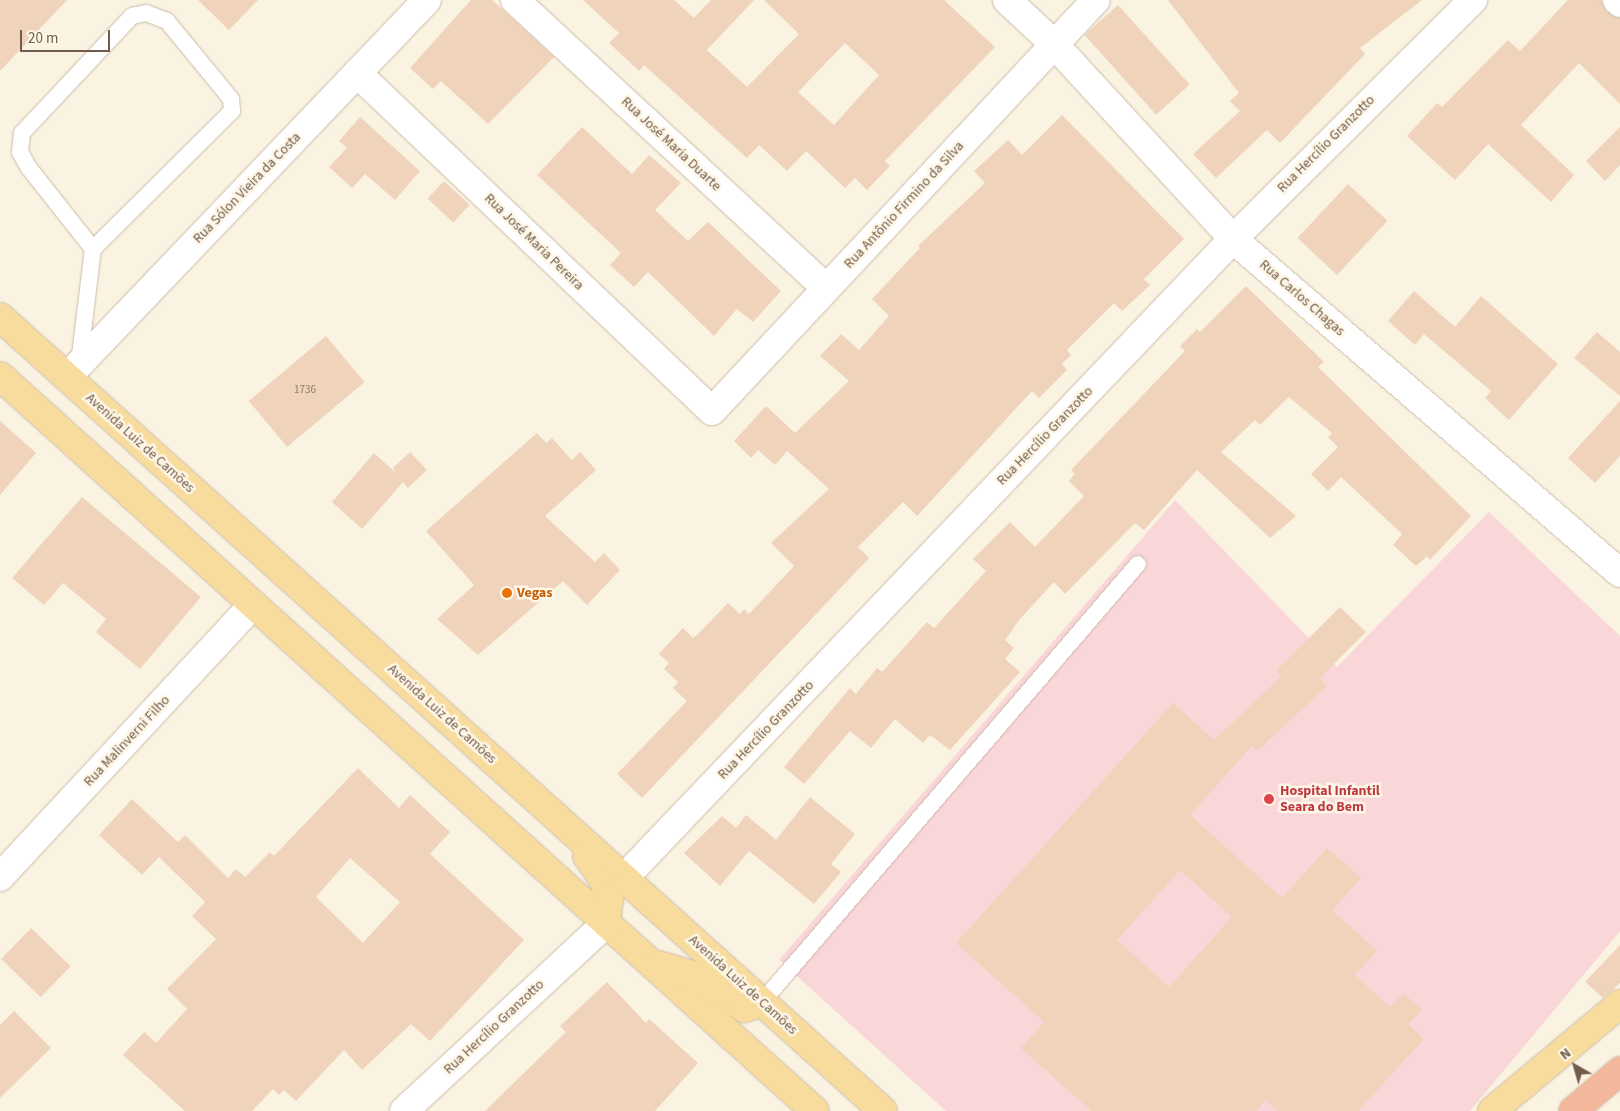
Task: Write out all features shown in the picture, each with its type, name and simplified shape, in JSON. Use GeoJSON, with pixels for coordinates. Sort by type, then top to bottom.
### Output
{"type":"FeatureCollection","features":[{"type":"Feature","properties":{"kind":"highway"},"geometry":{"type":"LineString","coordinates":[[1573,1111],[1620,1071]]}},
{"type":"Feature","properties":{"kind":"main road","name":"Avenida Luiz de Camões"},"geometry":{"type":"LineString","coordinates":[[0,317],[73,370],[450,721],[883,1111]]}},
{"type":"Feature","properties":{"kind":"main road"},"geometry":{"type":"LineString","coordinates":[[0,376],[815,1111]]}},
{"type":"Feature","properties":{"kind":"main road"},"geometry":{"type":"LineString","coordinates":[[450,721],[518,794],[589,857],[609,898],[606,923]]}},
{"type":"Feature","properties":{"kind":"main road"},"geometry":{"type":"LineString","coordinates":[[650,962],[702,978],[744,1008],[762,1002]]}},
{"type":"Feature","properties":{"kind":"main road"},"geometry":{"type":"LineString","coordinates":[[1492,1111],[1620,1004]]}},
{"type":"Feature","properties":{"kind":"street","name":"Rua Sólon Vieira da Costa"},"geometry":{"type":"LineString","coordinates":[[73,370],[427,0]]}},
{"type":"Feature","properties":{"kind":"street","name":"Rua José Maria Duarte"},"geometry":{"type":"LineString","coordinates":[[515,0],[826,288]]}},
{"type":"Feature","properties":{"kind":"street","name":"Rua Carlos Chagas"},"geometry":{"type":"LineString","coordinates":[[1008,0],[1054,44],[1233,239],[1620,573]]}},
{"type":"Feature","properties":{"kind":"street","name":"Rua Antônio Firmino da Silva"},"geometry":{"type":"LineString","coordinates":[[712,410],[1096,0]]}},
{"type":"Feature","properties":{"kind":"street","name":"Rua Hercílio Granzotto"},"geometry":{"type":"LineString","coordinates":[[624,878],[1233,239],[1473,0]]}},
{"type":"Feature","properties":{"kind":"street"},"geometry":{"type":"LineString","coordinates":[[1617,0],[1620,4]]}},
{"type":"Feature","properties":{"kind":"street","name":"Rua José Maria Pereira"},"geometry":{"type":"LineString","coordinates":[[357,73],[712,410]]}},
{"type":"Feature","properties":{"kind":"street","name":"Rua Malinverni Filho"},"geometry":{"type":"LineString","coordinates":[[0,877],[253,604]]}},
{"type":"Feature","properties":{"kind":"street","name":"Rua Hercílio Granzotto"},"geometry":{"type":"LineString","coordinates":[[404,1111],[606,923]]}},
{"type":"Feature","properties":{"kind":"lane"},"geometry":{"type":"LineString","coordinates":[[73,370],[92,249],[232,111],[231,99],[168,21],[146,13],[132,16],[22,133],[20,152],[29,168],[92,249]]}},
{"type":"Feature","properties":{"kind":"lane"},"geometry":{"type":"LineString","coordinates":[[762,1002],[1138,564]]}},
{"type":"Feature","properties":{"kind":"shaded area","name":"Hospital Infantil Seara do Bem"},"geometry":{"type":"Polygon","coordinates":[[[1175,500],[1337,667],[1489,512],[1620,636],[1620,931],[1470,1111],[946,1111],[779,960],[1175,500]]]}},
{"type":"Feature","properties":{"kind":"building"},"geometry":{"type":"Polygon","coordinates":[[[0,0],[67,0],[0,71],[0,0]]]}},
{"type":"Feature","properties":{"kind":"building"},"geometry":{"type":"Polygon","coordinates":[[[198,0],[258,0],[229,30],[198,0]]]}},
{"type":"Feature","properties":{"kind":"building"},"geometry":{"type":"Polygon","coordinates":[[[471,0],[492,0],[554,57],[488,124],[441,81],[433,89],[410,68],[471,0]]]}},
{"type":"Feature","properties":{"kind":"building"},"geometry":{"type":"Polygon","coordinates":[[[583,0],[674,0],[694,18],[711,0],[754,0],[707,50],[747,87],[799,34],[764,0],[944,0],[995,47],[885,161],[890,166],[867,190],[855,178],[845,188],[806,151],[787,171],[759,145],[747,158],[644,65],[639,71],[609,43],[619,33],[583,0]],[[845,43],[798,92],[834,125],[879,75],[845,43]]]}},
{"type":"Feature","properties":{"kind":"building"},"geometry":{"type":"Polygon","coordinates":[[[1168,0],[1422,0],[1360,48],[1365,54],[1280,143],[1267,130],[1216,178],[1193,154],[1240,111],[1230,101],[1239,93],[1168,0]]]}},
{"type":"Feature","properties":{"kind":"building"},"geometry":{"type":"Polygon","coordinates":[[[1568,0],[1602,0],[1606,11],[1620,18],[1620,104],[1579,63],[1521,125],[1574,175],[1551,202],[1488,144],[1455,180],[1407,136],[1437,103],[1442,107],[1508,40],[1520,51],[1568,0]]]}},
{"type":"Feature","properties":{"kind":"building"},"geometry":{"type":"Polygon","coordinates":[[[1118,5],[1190,85],[1156,115],[1085,35],[1118,5]]]}},
{"type":"Feature","properties":{"kind":"building"},"geometry":{"type":"Polygon","coordinates":[[[1062,115],[1184,239],[1144,279],[1150,285],[1122,311],[1114,303],[1067,350],[1071,355],[1062,364],[1067,370],[1039,398],[1032,391],[917,516],[903,502],[858,547],[869,558],[642,798],[617,774],[687,701],[673,688],[678,682],[664,669],[669,663],[659,654],[683,628],[693,638],[728,603],[740,614],[744,609],[749,614],[794,566],[771,543],[829,489],[787,451],[775,465],[758,450],[751,458],[734,441],[766,406],[795,433],[849,381],[820,356],[841,334],[859,350],[889,316],[872,299],[920,248],[918,246],[985,183],[974,171],[1008,140],[1022,155],[1062,115]]]}},
{"type":"Feature","properties":{"kind":"building"},"geometry":{"type":"Polygon","coordinates":[[[360,117],[420,171],[395,200],[365,174],[352,188],[329,167],[347,148],[339,141],[360,117]]]}},
{"type":"Feature","properties":{"kind":"building"},"geometry":{"type":"Polygon","coordinates":[[[582,127],[632,174],[649,155],[681,183],[655,210],[688,241],[708,222],[781,291],[753,322],[737,309],[714,336],[648,272],[634,287],[610,265],[621,253],[537,175],[582,127]]]}},
{"type":"Feature","properties":{"kind":"building"},"geometry":{"type":"Polygon","coordinates":[[[1620,127],[1620,165],[1605,181],[1586,161],[1620,127]]]}},
{"type":"Feature","properties":{"kind":"building"},"geometry":{"type":"Polygon","coordinates":[[[444,181],[470,205],[453,222],[428,199],[444,181]]]}},
{"type":"Feature","properties":{"kind":"building"},"geometry":{"type":"Polygon","coordinates":[[[1348,184],[1387,221],[1337,275],[1298,238],[1348,184]]]}},
{"type":"Feature","properties":{"kind":"building"},"geometry":{"type":"Polygon","coordinates":[[[1246,286],[1324,362],[1318,367],[1471,516],[1430,560],[1427,556],[1416,566],[1393,545],[1402,534],[1341,477],[1328,491],[1311,474],[1338,447],[1328,437],[1332,433],[1289,397],[1260,425],[1255,420],[1221,452],[1296,516],[1270,538],[1197,470],[1144,530],[1135,523],[1065,594],[1054,582],[1020,619],[1005,640],[1014,648],[1005,659],[1020,672],[950,750],[930,735],[923,743],[895,719],[871,748],[850,731],[804,784],[784,767],[850,688],[856,694],[877,668],[882,672],[927,622],[934,628],[986,571],[973,559],[1010,522],[1035,547],[1084,496],[1069,481],[1075,474],[1071,470],[1185,351],[1180,346],[1197,329],[1200,332],[1246,286]]]}},
{"type":"Feature","properties":{"kind":"building"},"geometry":{"type":"Polygon","coordinates":[[[1414,291],[1455,327],[1481,296],[1558,364],[1509,420],[1485,398],[1491,391],[1424,334],[1415,345],[1388,321],[1414,291]]]}},
{"type":"Feature","properties":{"kind":"building"},"geometry":{"type":"Polygon","coordinates":[[[1597,332],[1620,352],[1620,396],[1574,358],[1597,332]]]}},
{"type":"Feature","properties":{"kind":"building"},"geometry":{"type":"Polygon","coordinates":[[[326,336],[365,382],[287,447],[249,401],[326,336]]]}},
{"type":"Feature","properties":{"kind":"building"},"geometry":{"type":"Polygon","coordinates":[[[1620,401],[1620,456],[1595,483],[1568,458],[1620,401]]]}},
{"type":"Feature","properties":{"kind":"building"},"geometry":{"type":"Polygon","coordinates":[[[0,421],[36,453],[0,495],[0,421]]]}},
{"type":"Feature","properties":{"kind":"building"},"geometry":{"type":"Polygon","coordinates":[[[537,433],[546,443],[552,438],[572,460],[580,452],[596,470],[545,516],[595,562],[604,553],[620,570],[587,605],[563,581],[478,655],[437,619],[474,585],[426,531],[537,433]]]}},
{"type":"Feature","properties":{"kind":"building"},"geometry":{"type":"Polygon","coordinates":[[[410,452],[427,470],[408,488],[403,482],[362,529],[332,502],[374,453],[396,473],[393,468],[410,452]]]}},
{"type":"Feature","properties":{"kind":"building"},"geometry":{"type":"Polygon","coordinates":[[[82,497],[201,597],[140,669],[96,632],[106,619],[63,583],[44,605],[12,578],[82,497]]]}},
{"type":"Feature","properties":{"kind":"building"},"geometry":{"type":"Polygon","coordinates":[[[1340,607],[1366,632],[1320,678],[1327,686],[1257,751],[1252,746],[1190,815],[1282,898],[1327,848],[1361,878],[1332,910],[1377,951],[1355,975],[1390,1007],[1403,993],[1422,1010],[1408,1024],[1424,1039],[1358,1111],[1277,1111],[1266,1100],[1256,1111],[1091,1111],[1021,1048],[1044,1022],[956,943],[1173,703],[1214,740],[1281,677],[1276,671],[1340,607]],[[1180,870],[1117,940],[1169,987],[1232,917],[1180,870]]]}},
{"type":"Feature","properties":{"kind":"building"},"geometry":{"type":"Polygon","coordinates":[[[358,768],[399,808],[410,795],[450,832],[430,854],[524,940],[430,1041],[411,1024],[362,1070],[344,1050],[296,1101],[284,1090],[279,1095],[273,1089],[252,1111],[185,1111],[123,1055],[144,1032],[156,1043],[187,1009],[167,989],[216,939],[192,916],[205,902],[159,857],[142,875],[99,835],[132,799],[178,842],[185,835],[228,878],[236,869],[245,877],[270,852],[274,856],[358,768]],[[350,858],[316,897],[363,943],[400,902],[350,858]]]}},
{"type":"Feature","properties":{"kind":"building"},"geometry":{"type":"Polygon","coordinates":[[[810,797],[855,834],[831,864],[841,872],[814,904],[749,851],[720,886],[684,853],[722,816],[736,828],[746,815],[776,840],[810,797]]]}},
{"type":"Feature","properties":{"kind":"building"},"geometry":{"type":"Polygon","coordinates":[[[31,928],[71,966],[41,997],[1,959],[31,928]]]}},
{"type":"Feature","properties":{"kind":"building"},"geometry":{"type":"Polygon","coordinates":[[[1620,945],[1620,983],[1603,998],[1585,982],[1620,945]]]}},
{"type":"Feature","properties":{"kind":"building"},"geometry":{"type":"Polygon","coordinates":[[[607,982],[646,1023],[649,1019],[698,1063],[655,1111],[485,1111],[566,1032],[560,1026],[607,982]]]}},
{"type":"Feature","properties":{"kind":"building"},"geometry":{"type":"Polygon","coordinates":[[[14,1011],[51,1048],[0,1098],[0,1025],[14,1011]]]}},
{"type":"Feature","properties":{"kind":"place","name":"Vegas"},"geometry":{"type":"Point","coordinates":[507,593]}},
{"type":"Feature","properties":{"kind":"place","name":"Hospital Infantil Seara do Bem"},"geometry":{"type":"Point","coordinates":[1269,799]}}]}
